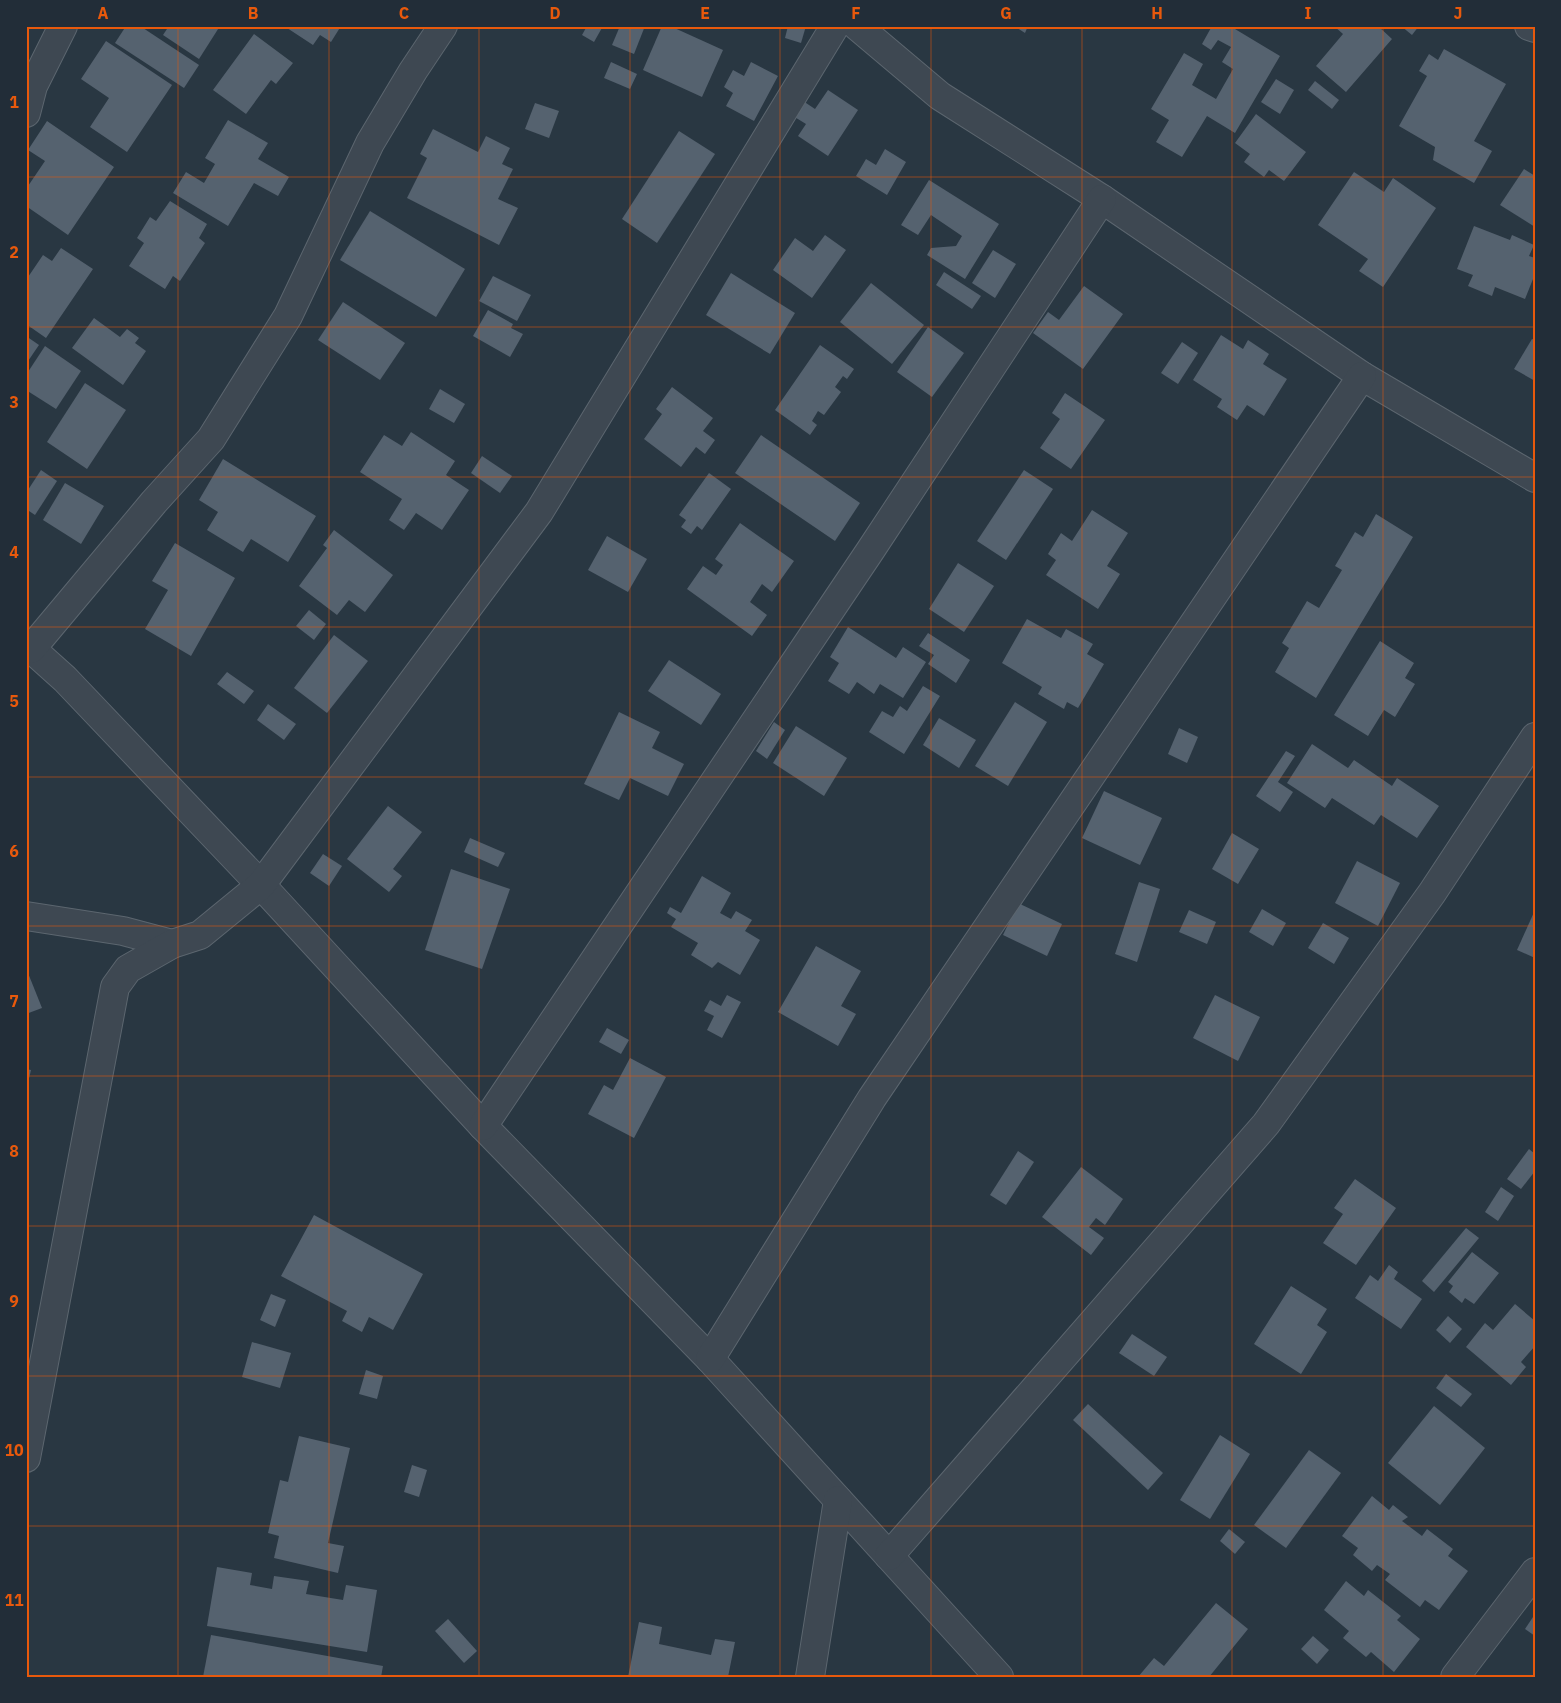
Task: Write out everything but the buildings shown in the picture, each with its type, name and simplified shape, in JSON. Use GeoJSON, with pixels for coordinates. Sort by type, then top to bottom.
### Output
{"type":"FeatureCollection","features":[{"type":"Feature","properties":{"kind":"street"},"geometry":{"type":"LineString","coordinates":[[26,114],[33,86],[62,26]]}},
{"type":"Feature","properties":{"kind":"street"},"geometry":{"type":"LineString","coordinates":[[444,26],[413,70],[370,143],[288,316],[211,439],[29,646],[65,679],[261,884],[483,1126],[710,1359],[999,1677]]}},
{"type":"Feature","properties":{"kind":"street"},"geometry":{"type":"LineString","coordinates":[[26,1458],[114,987],[128,969],[172,944],[200,935],[261,884],[539,512],[835,26]]}},
{"type":"Feature","properties":{"kind":"street"},"geometry":{"type":"LineString","coordinates":[[857,26],[940,96],[1102,199],[1362,376],[1535,478]]}},
{"type":"Feature","properties":{"kind":"street"},"geometry":{"type":"LineString","coordinates":[[1529,26],[1535,28]]}},
{"type":"Feature","properties":{"kind":"street"},"geometry":{"type":"LineString","coordinates":[[483,1126],[870,551],[1102,199]]}},
{"type":"Feature","properties":{"kind":"street"},"geometry":{"type":"LineString","coordinates":[[710,1359],[872,1098],[1362,376]]}},
{"type":"Feature","properties":{"kind":"street"},"geometry":{"type":"LineString","coordinates":[[890,1556],[1266,1124],[1432,893],[1535,737]]}},
{"type":"Feature","properties":{"kind":"street"},"geometry":{"type":"LineString","coordinates":[[26,916],[123,931],[172,944]]}},
{"type":"Feature","properties":{"kind":"street"},"geometry":{"type":"LineString","coordinates":[[810,1677],[838,1500]]}},
{"type":"Feature","properties":{"kind":"street"},"geometry":{"type":"LineString","coordinates":[[1455,1677],[1535,1572]]}}]}
